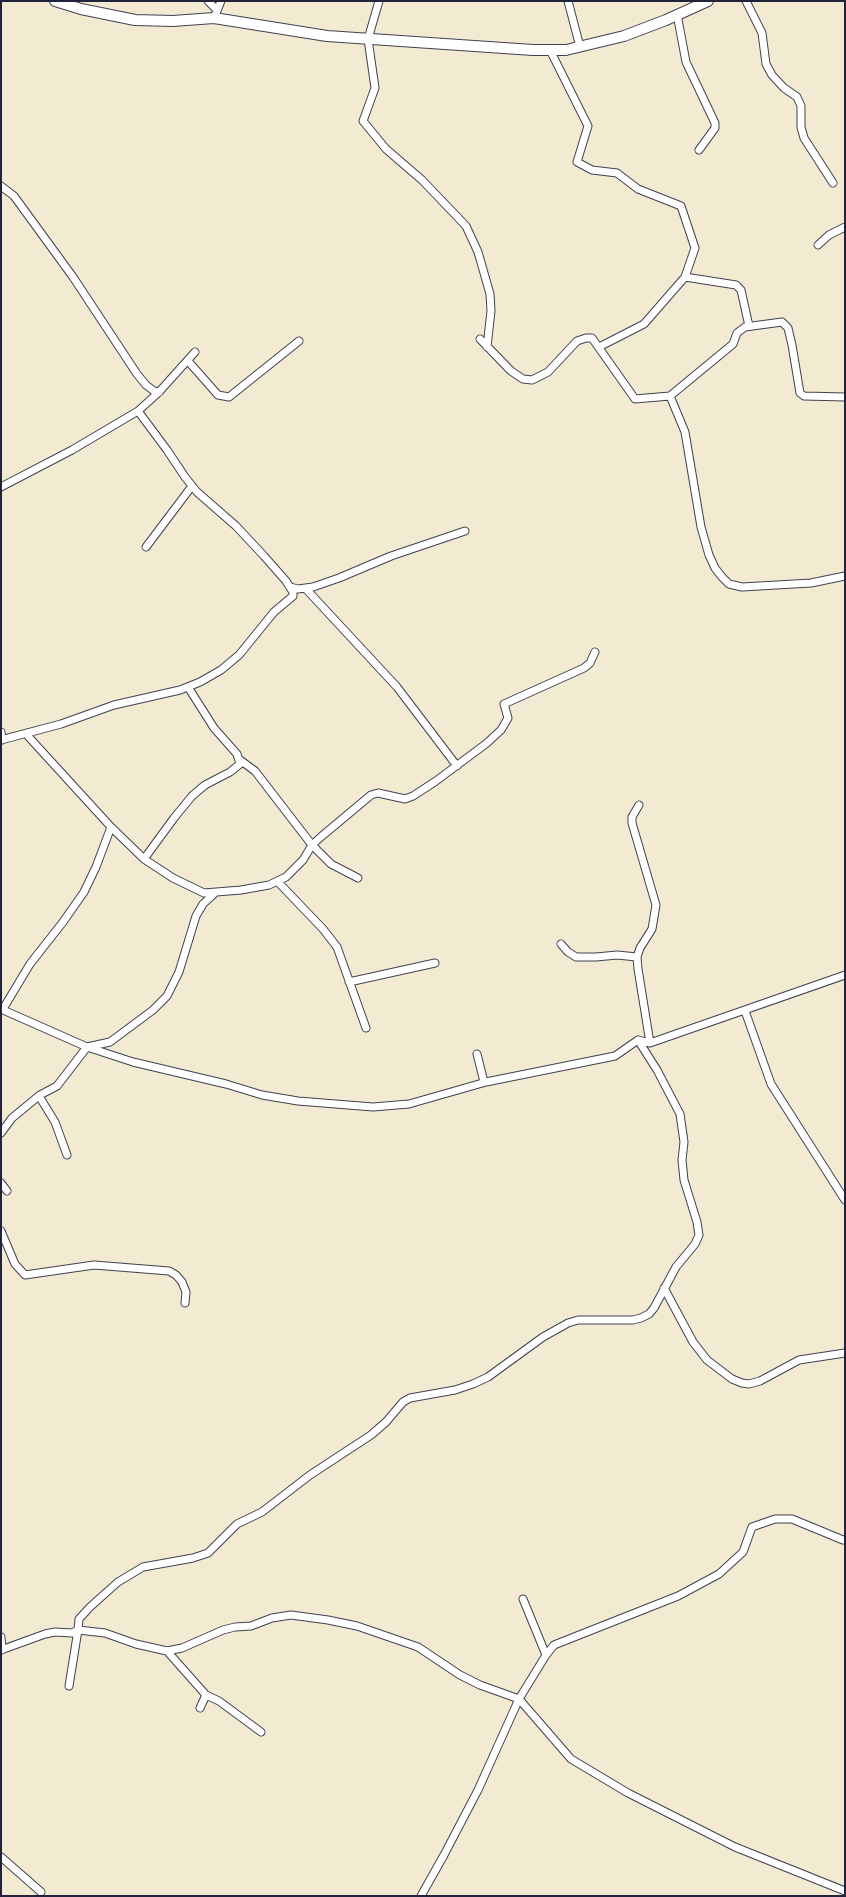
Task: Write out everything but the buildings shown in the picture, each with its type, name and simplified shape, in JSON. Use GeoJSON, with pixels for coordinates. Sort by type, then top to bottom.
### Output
{"type":"FeatureCollection","features":[{"type":"Feature","properties":{"kind":"street"},"geometry":{"type":"LineString","coordinates":[[56,1],[81,9],[135,20],[173,21],[215,14],[327,36],[532,50],[580,47],[624,36],[708,1]]}},
{"type":"Feature","properties":{"kind":"street"},"geometry":{"type":"LineString","coordinates":[[208,1],[215,14]]}},
{"type":"Feature","properties":{"kind":"street"},"geometry":{"type":"LineString","coordinates":[[215,14],[221,1]]}},
{"type":"Feature","properties":{"kind":"street"},"geometry":{"type":"LineString","coordinates":[[380,1],[368,39],[375,88],[363,121],[386,149],[422,180],[466,226],[478,252],[490,294],[491,311],[487,347]]}},
{"type":"Feature","properties":{"kind":"street"},"geometry":{"type":"LineString","coordinates":[[568,1],[580,47]]}},
{"type":"Feature","properties":{"kind":"street"},"geometry":{"type":"LineString","coordinates":[[746,1],[762,33],[766,64],[772,76],[784,88],[797,96],[801,106],[801,127],[804,138],[833,183]]}},
{"type":"Feature","properties":{"kind":"street"},"geometry":{"type":"LineString","coordinates":[[677,14],[686,62],[715,123],[715,128],[699,150]]}},
{"type":"Feature","properties":{"kind":"street"},"geometry":{"type":"LineString","coordinates":[[550,50],[588,126],[577,162],[592,170],[616,173],[638,188],[681,206],[695,248],[684,277],[644,324],[599,348]]}},
{"type":"Feature","properties":{"kind":"street"},"geometry":{"type":"LineString","coordinates":[[1,186],[14,196],[73,277],[137,374],[146,385],[160,392]]}},
{"type":"Feature","properties":{"kind":"street"},"geometry":{"type":"LineString","coordinates":[[818,245],[829,235],[845,227]]}},
{"type":"Feature","properties":{"kind":"street"},"geometry":{"type":"LineString","coordinates":[[684,277],[736,285],[741,290],[748,326]]}},
{"type":"Feature","properties":{"kind":"street"},"geometry":{"type":"LineString","coordinates":[[480,339],[512,371],[524,379],[532,380],[548,372],[577,341],[592,338],[635,399],[670,396],[733,344],[737,333],[748,326],[782,322],[788,328],[800,393],[804,396],[845,396]]}},
{"type":"Feature","properties":{"kind":"street"},"geometry":{"type":"LineString","coordinates":[[188,361],[218,395],[229,397],[298,341]]}},
{"type":"Feature","properties":{"kind":"street"},"geometry":{"type":"LineString","coordinates":[[1,487],[72,450],[138,411],[160,392],[196,352]]}},
{"type":"Feature","properties":{"kind":"street"},"geometry":{"type":"LineString","coordinates":[[670,396],[686,432],[701,527],[709,555],[722,578],[729,584],[742,587],[802,584],[845,576]]}},
{"type":"Feature","properties":{"kind":"street"},"geometry":{"type":"LineString","coordinates":[[1,732],[2,740],[62,724],[114,705],[188,687],[221,670],[239,656],[274,612],[290,600],[293,592],[290,587],[264,556],[192,486],[138,411]]}},
{"type":"Feature","properties":{"kind":"street"},"geometry":{"type":"LineString","coordinates":[[146,547],[192,486]]}},
{"type":"Feature","properties":{"kind":"street"},"geometry":{"type":"LineString","coordinates":[[290,587],[306,588],[339,578],[391,556],[465,531]]}},
{"type":"Feature","properties":{"kind":"street"},"geometry":{"type":"LineString","coordinates":[[306,588],[397,687],[457,766]]}},
{"type":"Feature","properties":{"kind":"street"},"geometry":{"type":"LineString","coordinates":[[26,734],[111,827],[144,859],[192,889],[204,894],[214,894],[269,885],[286,877],[303,860],[312,845],[371,795],[378,793],[405,799],[413,796],[457,766],[501,730],[508,718],[504,704],[584,668],[590,663],[595,652]]}},
{"type":"Feature","properties":{"kind":"street"},"geometry":{"type":"LineString","coordinates":[[188,687],[200,708],[240,760],[255,771],[312,845],[331,864],[358,878]]}},
{"type":"Feature","properties":{"kind":"street"},"geometry":{"type":"LineString","coordinates":[[144,859],[192,796],[205,785],[238,767],[240,760]]}},
{"type":"Feature","properties":{"kind":"street"},"geometry":{"type":"LineString","coordinates":[[639,805],[632,817],[632,823],[656,905],[652,929],[640,948],[637,957],[650,1043]]}},
{"type":"Feature","properties":{"kind":"street"},"geometry":{"type":"LineString","coordinates":[[111,827],[84,892],[30,964],[2,1009],[88,1046],[133,1062],[226,1084],[262,1095],[298,1101],[373,1107],[409,1104],[484,1082],[615,1056],[638,1040],[650,1043],[845,975]]}},
{"type":"Feature","properties":{"kind":"street"},"geometry":{"type":"LineString","coordinates":[[278,882],[323,929],[337,947],[366,1028]]}},
{"type":"Feature","properties":{"kind":"street"},"geometry":{"type":"LineString","coordinates":[[1,1133],[12,1118],[39,1096],[57,1086],[88,1046],[110,1042],[153,1010],[167,996],[179,972],[196,916],[203,904],[214,894]]}},
{"type":"Feature","properties":{"kind":"street"},"geometry":{"type":"LineString","coordinates":[[560,944],[576,957],[617,955],[637,957]]}},
{"type":"Feature","properties":{"kind":"street"},"geometry":{"type":"LineString","coordinates":[[349,982],[435,963]]}},
{"type":"Feature","properties":{"kind":"street"},"geometry":{"type":"LineString","coordinates":[[745,1011],[771,1084],[845,1200]]}},
{"type":"Feature","properties":{"kind":"street"},"geometry":{"type":"LineString","coordinates":[[69,1686],[80,1619],[125,1577],[143,1567],[193,1558],[208,1553],[237,1524],[262,1512],[310,1475],[371,1435],[386,1422],[403,1402],[410,1398],[455,1390],[488,1377],[543,1337],[568,1323],[578,1320],[633,1320],[649,1314],[676,1267],[695,1244],[699,1235],[698,1222],[684,1180],[682,1160],[684,1142],[680,1114],[657,1070],[638,1040]]}},
{"type":"Feature","properties":{"kind":"street"},"geometry":{"type":"LineString","coordinates":[[477,1054],[484,1082]]}},
{"type":"Feature","properties":{"kind":"street"},"geometry":{"type":"LineString","coordinates":[[39,1096],[56,1122],[67,1156]]}},
{"type":"Feature","properties":{"kind":"street"},"geometry":{"type":"LineString","coordinates":[[1,1183],[7,1191]]}},
{"type":"Feature","properties":{"kind":"street"},"geometry":{"type":"LineString","coordinates":[[1,1231],[15,1264],[25,1275],[94,1265],[169,1271],[182,1282],[186,1292],[185,1303]]}},
{"type":"Feature","properties":{"kind":"street"},"geometry":{"type":"LineString","coordinates":[[664,1288],[693,1342],[707,1360],[732,1379],[742,1383],[760,1382],[799,1360],[845,1353]]}},
{"type":"Feature","properties":{"kind":"street"},"geometry":{"type":"LineString","coordinates":[[421,1896],[478,1790],[519,1699],[554,1645],[678,1596],[719,1574],[743,1552],[752,1527],[775,1519],[792,1519],[843,1540]]}},
{"type":"Feature","properties":{"kind":"street"},"geometry":{"type":"LineString","coordinates":[[523,1599],[546,1655]]}},
{"type":"Feature","properties":{"kind":"street"},"geometry":{"type":"LineString","coordinates":[[1,1637],[2,1650],[45,1634],[55,1632],[72,1633],[78,1630],[105,1633],[136,1644],[167,1651],[182,1648],[223,1630],[251,1626],[272,1618],[291,1615],[357,1626],[418,1647],[460,1675],[488,1689],[519,1699],[570,1759],[628,1793],[736,1847],[845,1891]]}},
{"type":"Feature","properties":{"kind":"street"},"geometry":{"type":"LineString","coordinates":[[167,1651],[206,1694],[219,1701],[261,1732]]}},
{"type":"Feature","properties":{"kind":"street"},"geometry":{"type":"LineString","coordinates":[[200,1708],[206,1694]]}},
{"type":"Feature","properties":{"kind":"street"},"geometry":{"type":"LineString","coordinates":[[1,1857],[40,1892]]}}]}
